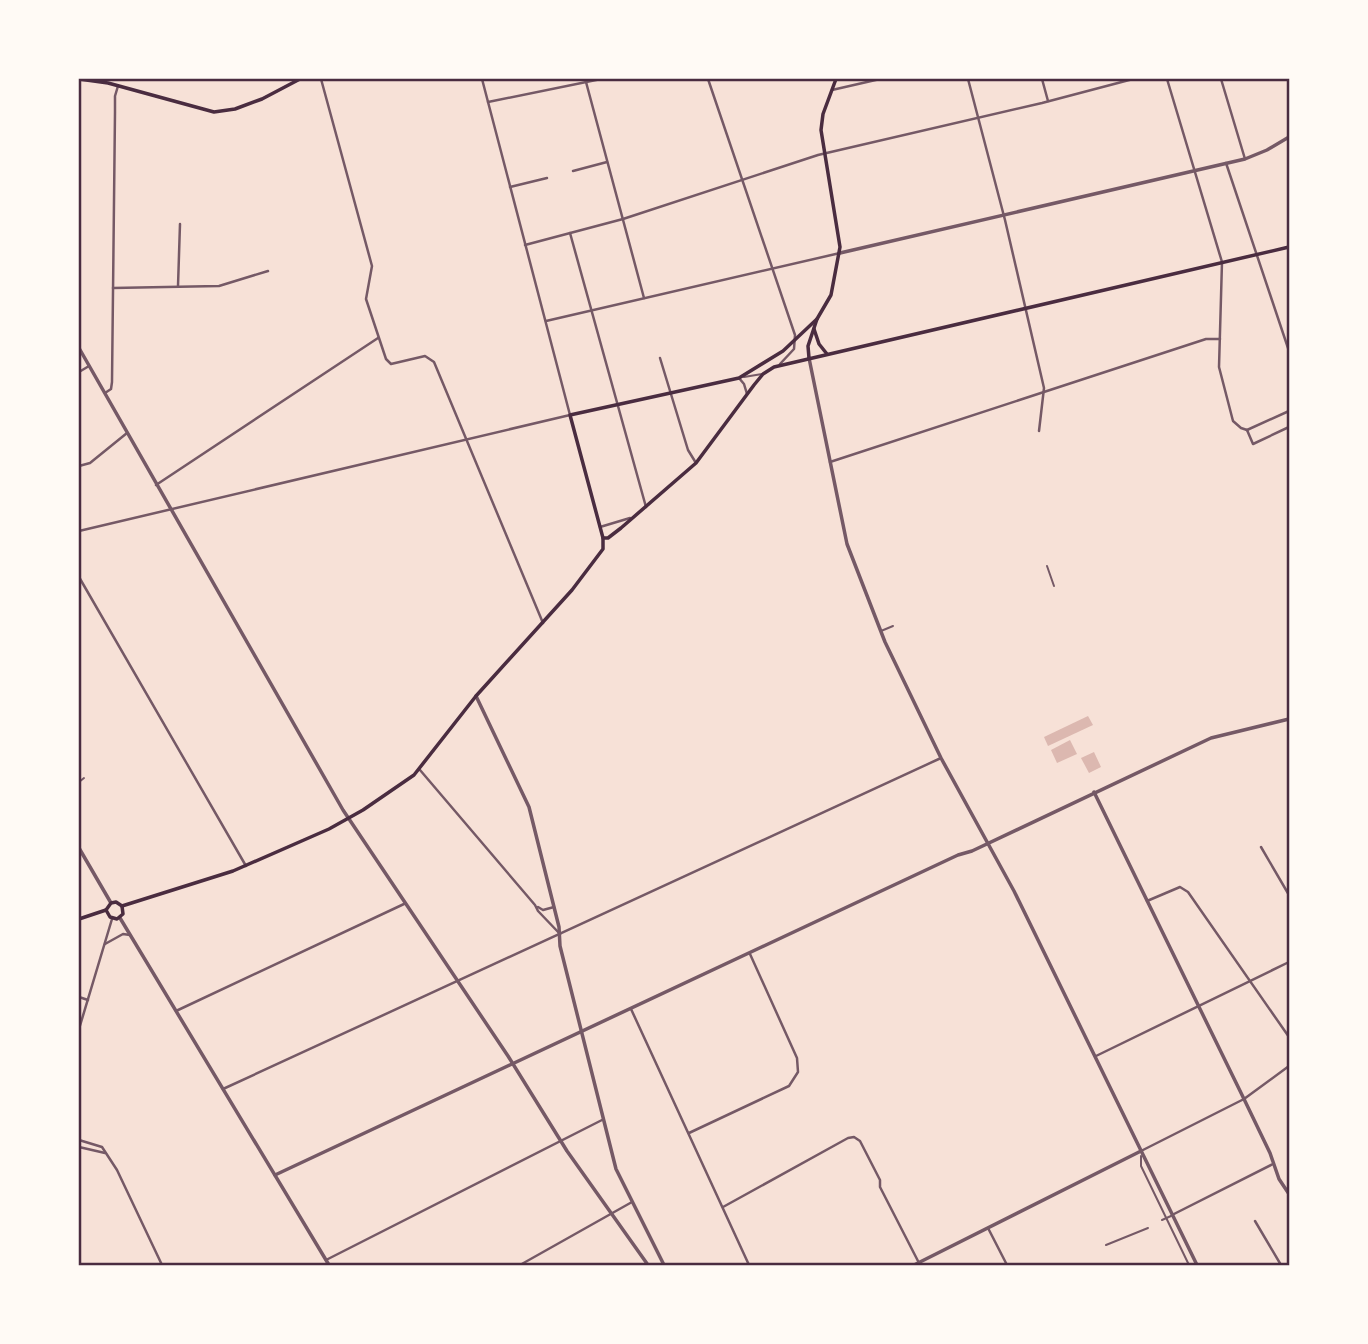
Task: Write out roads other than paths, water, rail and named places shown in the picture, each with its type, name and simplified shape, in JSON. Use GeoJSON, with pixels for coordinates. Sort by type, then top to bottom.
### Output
{"type":"FeatureCollection","features":[{"type":"Feature","properties":{"kind":"main road"},"geometry":{"type":"LineString","coordinates":[[79,79],[118,86],[214,112],[244,106],[300,79]]}},
{"type":"Feature","properties":{"kind":"main road"},"geometry":{"type":"LineString","coordinates":[[809,358],[808,346],[817,319],[831,295],[841,247],[821,123],[836,79]]}},
{"type":"Feature","properties":{"kind":"main road"},"geometry":{"type":"LineString","coordinates":[[603,538],[608,538],[696,463],[763,374],[780,365],[1289,247]]}},
{"type":"Feature","properties":{"kind":"main road"},"geometry":{"type":"LineString","coordinates":[[79,919],[106,910],[111,903],[122,906],[246,866],[348,819],[420,770],[476,696],[572,590],[603,549],[603,538],[570,415],[739,378],[783,351],[817,319]]}},
{"type":"Feature","properties":{"kind":"main road"},"geometry":{"type":"LineString","coordinates":[[814,329],[818,344],[827,354]]}},
{"type":"Feature","properties":{"kind":"main road"},"geometry":{"type":"LineString","coordinates":[[106,910],[112,919],[120,918],[122,906]]}},
{"type":"Feature","properties":{"kind":"street"},"geometry":{"type":"LineString","coordinates":[[321,79],[372,266],[367,302],[386,359],[391,364],[425,356],[432,358],[543,623]]}},
{"type":"Feature","properties":{"kind":"street"},"geometry":{"type":"LineString","coordinates":[[79,531],[570,415],[482,79]]}},
{"type":"Feature","properties":{"kind":"street"},"geometry":{"type":"LineString","coordinates":[[488,102],[601,79]]}},
{"type":"Feature","properties":{"kind":"street"},"geometry":{"type":"LineString","coordinates":[[708,79],[796,338],[794,349],[780,365]]}},
{"type":"Feature","properties":{"kind":"street"},"geometry":{"type":"LineString","coordinates":[[832,90],[880,79]]}},
{"type":"Feature","properties":{"kind":"street"},"geometry":{"type":"LineString","coordinates":[[968,79],[1004,215],[1044,393],[1039,430]]}},
{"type":"Feature","properties":{"kind":"street"},"geometry":{"type":"LineString","coordinates":[[1042,79],[1048,101]]}},
{"type":"Feature","properties":{"kind":"street"},"geometry":{"type":"LineString","coordinates":[[525,244],[623,219],[824,153],[1133,79]]}},
{"type":"Feature","properties":{"kind":"street"},"geometry":{"type":"LineString","coordinates":[[1167,79],[1222,262],[1219,367],[1233,421],[1241,428],[1247,429],[1289,411]]}},
{"type":"Feature","properties":{"kind":"street"},"geometry":{"type":"LineString","coordinates":[[1221,79],[1245,159]]}},
{"type":"Feature","properties":{"kind":"street"},"geometry":{"type":"LineString","coordinates":[[586,82],[644,298]]}},
{"type":"Feature","properties":{"kind":"street"},"geometry":{"type":"LineString","coordinates":[[105,393],[111,389],[112,382],[115,96],[118,86]]}},
{"type":"Feature","properties":{"kind":"street"},"geometry":{"type":"LineString","coordinates":[[545,321],[1245,159],[1289,137]]}},
{"type":"Feature","properties":{"kind":"street"},"geometry":{"type":"LineString","coordinates":[[573,171],[608,162]]}},
{"type":"Feature","properties":{"kind":"street"},"geometry":{"type":"LineString","coordinates":[[1226,163],[1289,351]]}},
{"type":"Feature","properties":{"kind":"street"},"geometry":{"type":"LineString","coordinates":[[510,187],[547,178]]}},
{"type":"Feature","properties":{"kind":"street"},"geometry":{"type":"LineString","coordinates":[[178,286],[180,224]]}},
{"type":"Feature","properties":{"kind":"street"},"geometry":{"type":"LineString","coordinates":[[570,233],[646,507]]}},
{"type":"Feature","properties":{"kind":"street"},"geometry":{"type":"LineString","coordinates":[[113,288],[219,286],[268,271]]}},
{"type":"Feature","properties":{"kind":"street"},"geometry":{"type":"LineString","coordinates":[[156,485],[378,337]]}},
{"type":"Feature","properties":{"kind":"street"},"geometry":{"type":"LineString","coordinates":[[830,463],[1206,339],[1220,339]]}},
{"type":"Feature","properties":{"kind":"street"},"geometry":{"type":"LineString","coordinates":[[79,348],[348,819],[513,1063],[561,1140],[648,1265]]}},
{"type":"Feature","properties":{"kind":"street"},"geometry":{"type":"LineString","coordinates":[[660,358],[688,450],[696,463]]}},
{"type":"Feature","properties":{"kind":"street"},"geometry":{"type":"LineString","coordinates":[[809,358],[847,544],[881,631],[941,758],[989,843],[1197,1265]]}},
{"type":"Feature","properties":{"kind":"street"},"geometry":{"type":"LineString","coordinates":[[79,372],[89,366]]}},
{"type":"Feature","properties":{"kind":"street"},"geometry":{"type":"LineString","coordinates":[[739,378],[763,374]]}},
{"type":"Feature","properties":{"kind":"street"},"geometry":{"type":"LineString","coordinates":[[739,378],[747,394]]}},
{"type":"Feature","properties":{"kind":"street"},"geometry":{"type":"LineString","coordinates":[[1247,429],[1253,444],[1289,427]]}},
{"type":"Feature","properties":{"kind":"street"},"geometry":{"type":"LineString","coordinates":[[79,466],[90,463],[127,433]]}},
{"type":"Feature","properties":{"kind":"street"},"geometry":{"type":"LineString","coordinates":[[600,527],[632,518]]}},
{"type":"Feature","properties":{"kind":"street"},"geometry":{"type":"LineString","coordinates":[[1047,566],[1054,586]]}},
{"type":"Feature","properties":{"kind":"street"},"geometry":{"type":"LineString","coordinates":[[79,578],[246,866]]}},
{"type":"Feature","properties":{"kind":"street"},"geometry":{"type":"LineString","coordinates":[[881,631],[893,626]]}},
{"type":"Feature","properties":{"kind":"street"},"geometry":{"type":"LineString","coordinates":[[476,696],[529,807],[554,907],[560,946],[616,1169],[664,1265]]}},
{"type":"Feature","properties":{"kind":"street"},"geometry":{"type":"LineString","coordinates":[[275,1175],[1211,737],[1289,719]]}},
{"type":"Feature","properties":{"kind":"street"},"geometry":{"type":"LineString","coordinates":[[223,1089],[941,758]]}},
{"type":"Feature","properties":{"kind":"street"},"geometry":{"type":"LineString","coordinates":[[420,770],[560,934]]}},
{"type":"Feature","properties":{"kind":"street"},"geometry":{"type":"LineString","coordinates":[[79,782],[83,778]]}},
{"type":"Feature","properties":{"kind":"street"},"geometry":{"type":"LineString","coordinates":[[1094,792],[1244,1099],[1279,1179],[1289,1194]]}},
{"type":"Feature","properties":{"kind":"street"},"geometry":{"type":"LineString","coordinates":[[1261,848],[1289,895]]}},
{"type":"Feature","properties":{"kind":"street"},"geometry":{"type":"LineString","coordinates":[[79,849],[111,903]]}},
{"type":"Feature","properties":{"kind":"street"},"geometry":{"type":"LineString","coordinates":[[1147,901],[1177,888],[1184,888],[1289,1037]]}},
{"type":"Feature","properties":{"kind":"street"},"geometry":{"type":"LineString","coordinates":[[176,1011],[405,903]]}},
{"type":"Feature","properties":{"kind":"street"},"geometry":{"type":"LineString","coordinates":[[535,905],[543,910],[554,907]]}},
{"type":"Feature","properties":{"kind":"street"},"geometry":{"type":"LineString","coordinates":[[120,918],[329,1265]]}},
{"type":"Feature","properties":{"kind":"street"},"geometry":{"type":"LineString","coordinates":[[79,1029],[112,919]]}},
{"type":"Feature","properties":{"kind":"street"},"geometry":{"type":"LineString","coordinates":[[105,944],[123,934],[130,935]]}},
{"type":"Feature","properties":{"kind":"street"},"geometry":{"type":"LineString","coordinates":[[689,1133],[789,1086],[798,1072],[796,1053],[750,954]]}},
{"type":"Feature","properties":{"kind":"street"},"geometry":{"type":"LineString","coordinates":[[1096,1056],[1289,962]]}},
{"type":"Feature","properties":{"kind":"street"},"geometry":{"type":"LineString","coordinates":[[79,997],[88,1000]]}},
{"type":"Feature","properties":{"kind":"street"},"geometry":{"type":"LineString","coordinates":[[631,1009],[749,1265]]}},
{"type":"Feature","properties":{"kind":"street"},"geometry":{"type":"LineString","coordinates":[[914,1265],[1244,1099],[1289,1066]]}},
{"type":"Feature","properties":{"kind":"street"},"geometry":{"type":"LineString","coordinates":[[326,1260],[602,1120]]}},
{"type":"Feature","properties":{"kind":"street"},"geometry":{"type":"LineString","coordinates":[[723,1207],[854,1137],[860,1141],[919,1263]]}},
{"type":"Feature","properties":{"kind":"street"},"geometry":{"type":"LineString","coordinates":[[79,1140],[102,1147],[117,1170],[162,1265]]}},
{"type":"Feature","properties":{"kind":"street"},"geometry":{"type":"LineString","coordinates":[[79,1147],[105,1153]]}},
{"type":"Feature","properties":{"kind":"street"},"geometry":{"type":"LineString","coordinates":[[1141,1151],[1142,1166],[1189,1265]]}},
{"type":"Feature","properties":{"kind":"street"},"geometry":{"type":"LineString","coordinates":[[1161,1220],[1273,1164]]}},
{"type":"Feature","properties":{"kind":"street"},"geometry":{"type":"LineString","coordinates":[[520,1265],[632,1202]]}},
{"type":"Feature","properties":{"kind":"street"},"geometry":{"type":"LineString","coordinates":[[1255,1221],[1281,1265]]}},
{"type":"Feature","properties":{"kind":"street"},"geometry":{"type":"LineString","coordinates":[[988,1228],[1007,1265]]}},
{"type":"Feature","properties":{"kind":"street"},"geometry":{"type":"LineString","coordinates":[[1106,1245],[1148,1228]]}}]}
